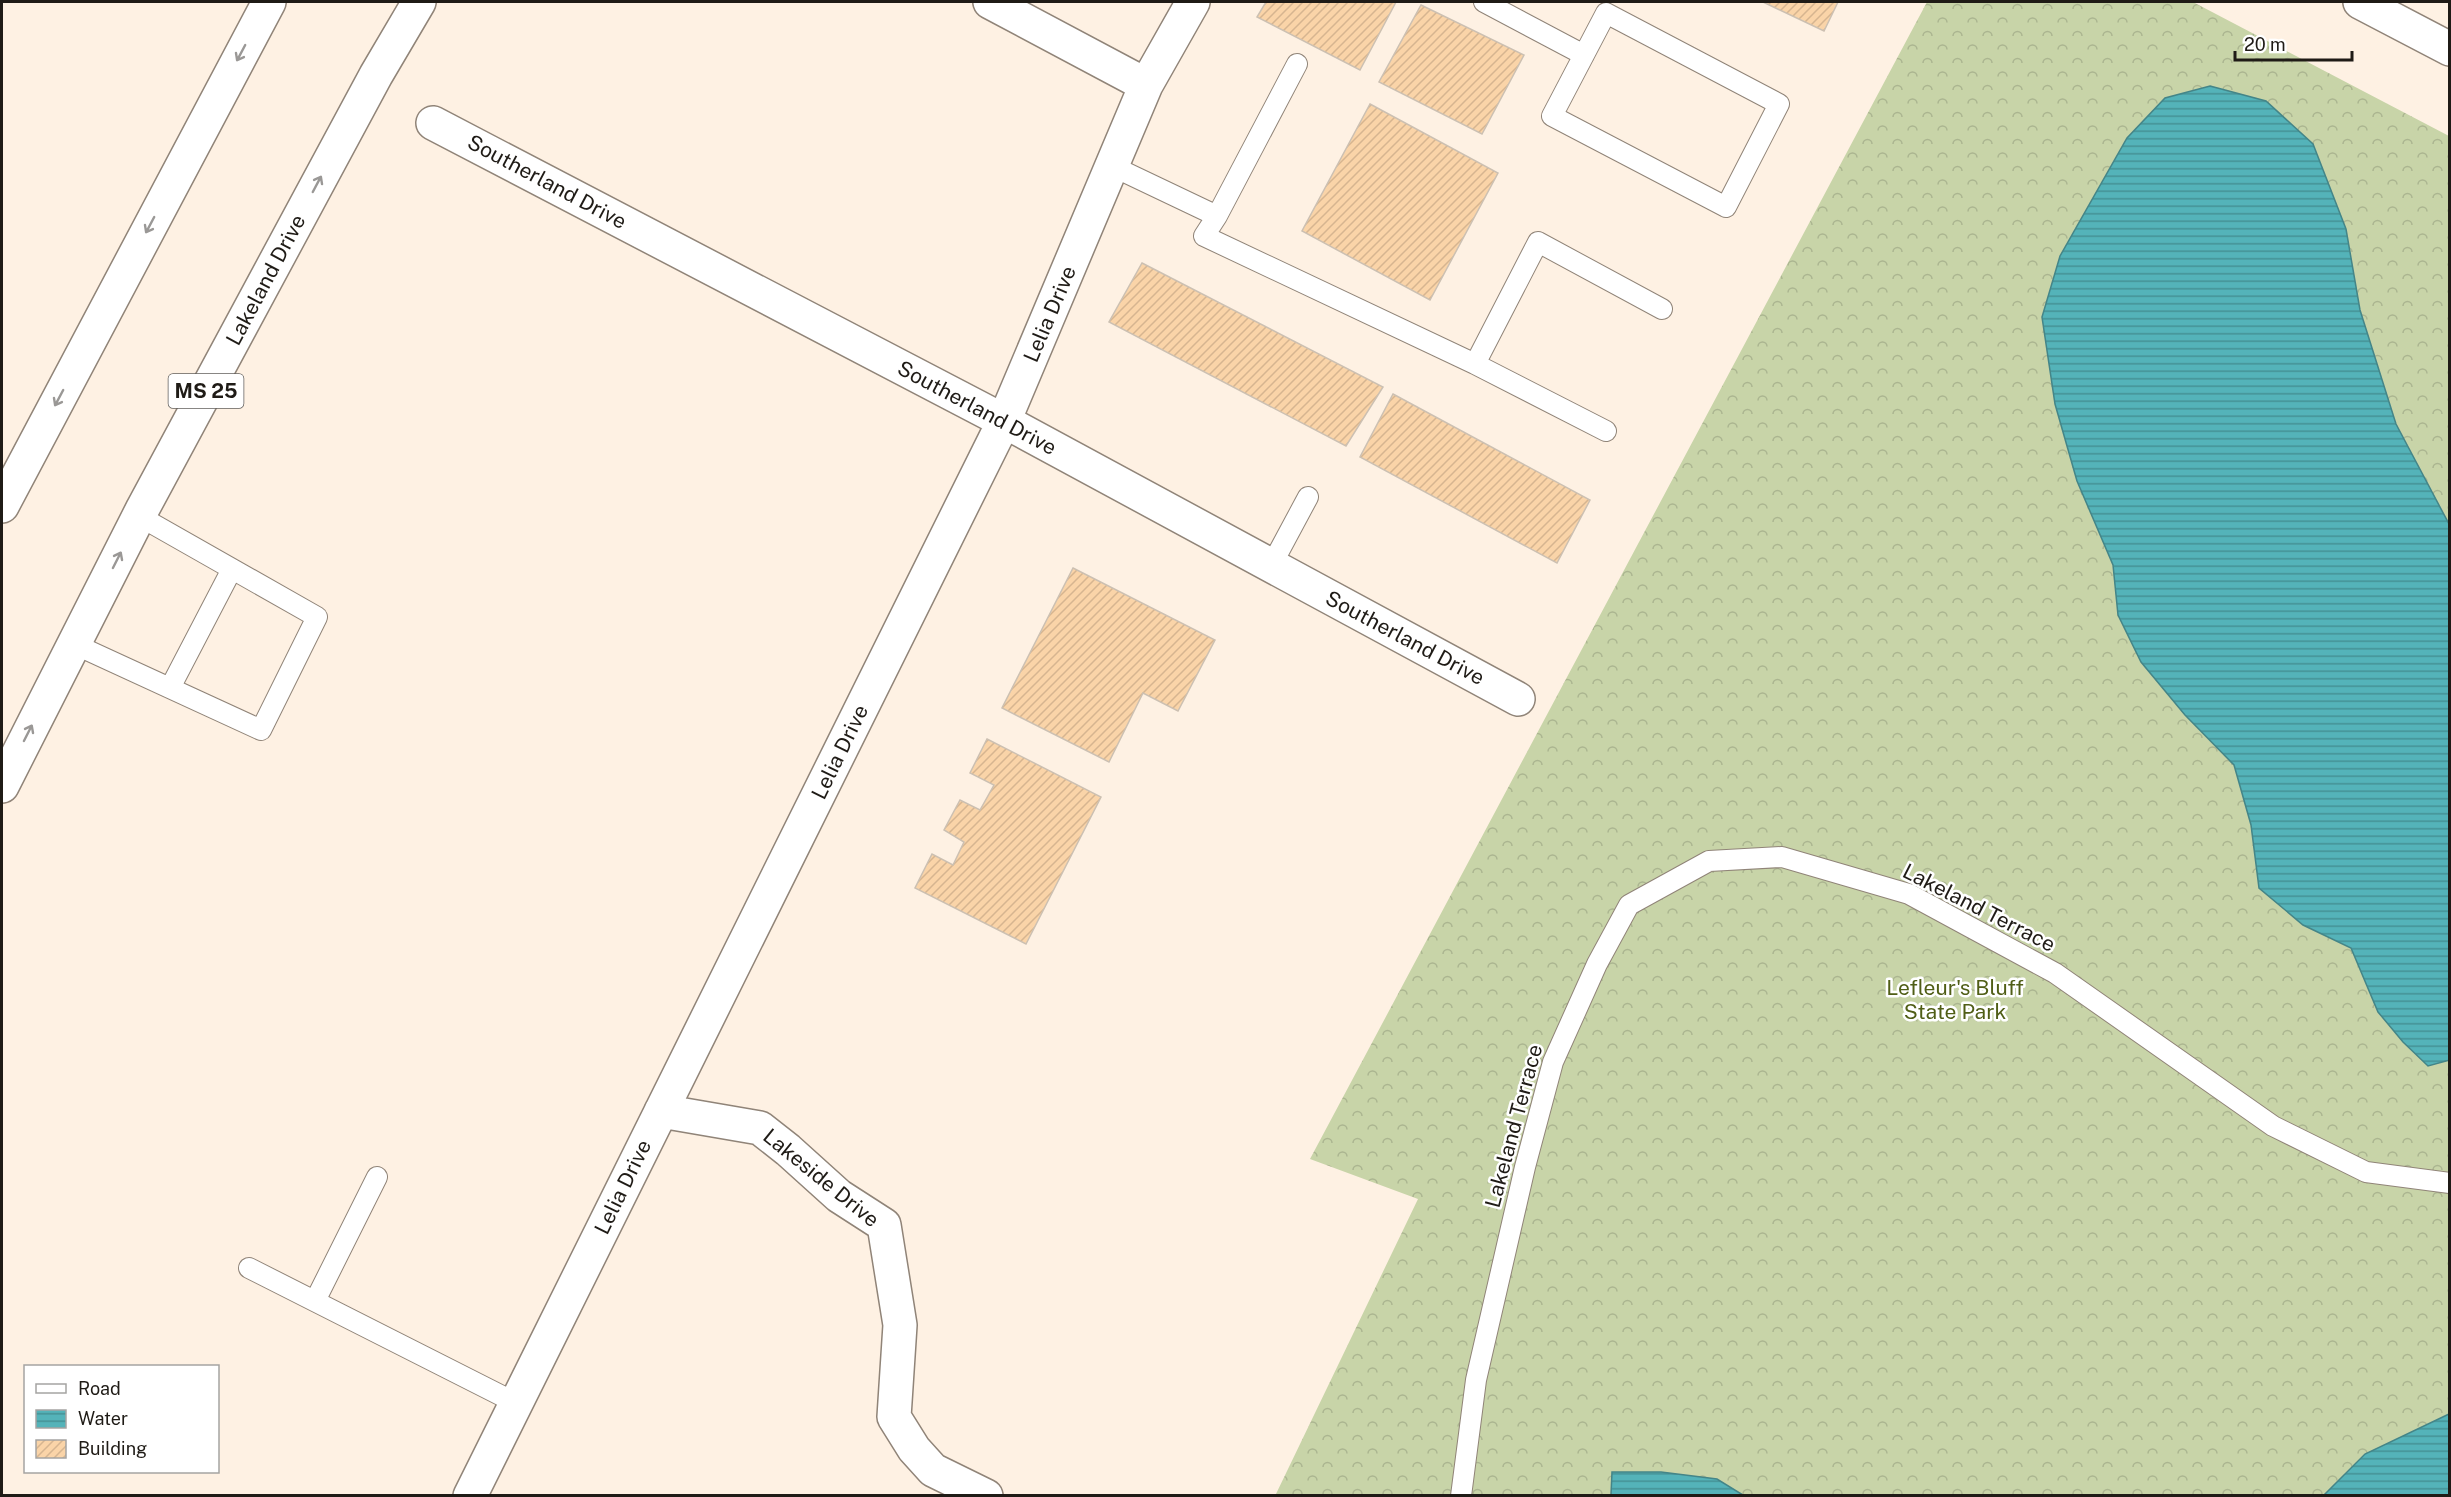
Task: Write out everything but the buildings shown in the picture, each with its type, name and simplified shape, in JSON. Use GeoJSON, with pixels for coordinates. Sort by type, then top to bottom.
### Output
{"type":"FeatureCollection","features":[{"type":"Feature","properties":{"kind":"main road"},"geometry":{"type":"LineString","coordinates":[[2,506],[269,2]]}},
{"type":"Feature","properties":{"kind":"main road","name":"Lakeland Drive"},"geometry":{"type":"LineString","coordinates":[[2,786],[139,516],[376,75],[419,2]]}},
{"type":"Feature","properties":{"kind":"main road"},"geometry":{"type":"LineString","coordinates":[[990,2],[1146,85]]}},
{"type":"Feature","properties":{"kind":"main road","name":"Lelia Drive"},"geometry":{"type":"LineString","coordinates":[[470,1496],[1004,422],[1146,85],[1193,2]]}},
{"type":"Feature","properties":{"kind":"main road"},"geometry":{"type":"LineString","coordinates":[[2360,2],[2450,49]]}},
{"type":"Feature","properties":{"kind":"main road","name":"Southerland Drive"},"geometry":{"type":"LineString","coordinates":[[433,123],[1004,422],[1518,699]]}},
{"type":"Feature","properties":{"kind":"main road","name":"Lakeside Drive"},"geometry":{"type":"LineString","coordinates":[[661,1111],[760,1128],[839,1196],[884,1225],[900,1325],[894,1417],[914,1449],[933,1470],[986,1496]]}},
{"type":"Feature","properties":{"kind":"lane"},"geometry":{"type":"LineString","coordinates":[[1484,2],[1584,55]]}},
{"type":"Feature","properties":{"kind":"lane"},"geometry":{"type":"LineString","coordinates":[[1606,13],[1779,104],[1726,207],[1552,116],[1584,55],[1606,13]]}},
{"type":"Feature","properties":{"kind":"lane"},"geometry":{"type":"LineString","coordinates":[[1297,64],[1204,236],[1475,364],[1606,431]]}},
{"type":"Feature","properties":{"kind":"lane"},"geometry":{"type":"LineString","coordinates":[[1112,166],[1216,216]]}},
{"type":"Feature","properties":{"kind":"lane"},"geometry":{"type":"LineString","coordinates":[[1475,364],[1538,242],[1662,309]]}},
{"type":"Feature","properties":{"kind":"lane"},"geometry":{"type":"LineString","coordinates":[[1271,566],[1308,497]]}},
{"type":"Feature","properties":{"kind":"lane"},"geometry":{"type":"LineString","coordinates":[[74,644],[261,730],[317,617],[139,516]]}},
{"type":"Feature","properties":{"kind":"lane"},"geometry":{"type":"LineString","coordinates":[[170,687],[232,569]]}},
{"type":"Feature","properties":{"kind":"lane","name":"Lakeland Terrace"},"geometry":{"type":"LineString","coordinates":[[1461,1496],[1476,1380],[1525,1167],[1553,1062],[1597,964],[1629,905],[1709,861],[1782,856],[1909,894],[2055,973],[2273,1126],[2366,1172],[2450,1183]]}},
{"type":"Feature","properties":{"kind":"lane"},"geometry":{"type":"LineString","coordinates":[[315,1301],[377,1177]]}},
{"type":"Feature","properties":{"kind":"lane"},"geometry":{"type":"LineString","coordinates":[[249,1268],[516,1403]]}},
{"type":"Feature","properties":{"kind":"green space","name":"Lefleur's Bluff State Park"},"geometry":{"type":"Polygon","coordinates":[[[1927,2],[2193,2],[2449,136],[2449,1495],[1275,1496],[1418,1199],[1310,1159],[1927,2]]]}},
{"type":"Feature","properties":{"kind":"water"},"geometry":{"type":"Polygon","coordinates":[[[2210,86],[2266,101],[2313,144],[2346,229],[2360,310],[2396,424],[2449,524],[2450,1060],[2428,1066],[2403,1042],[2378,1012],[2351,948],[2303,925],[2259,888],[2251,825],[2234,765],[2185,715],[2141,662],[2118,615],[2113,565],[2077,481],[2055,404],[2042,317],[2060,256],[2127,138],[2165,98],[2210,86]]]}},
{"type":"Feature","properties":{"kind":"water"},"geometry":{"type":"Polygon","coordinates":[[[2449,1414],[2449,1495],[2324,1495],[2365,1454],[2449,1414]]]}},
{"type":"Feature","properties":{"kind":"water"},"geometry":{"type":"Polygon","coordinates":[[[1612,1472],[1661,1472],[1717,1479],[1743,1495],[1611,1495],[1612,1472]]]}}]}
